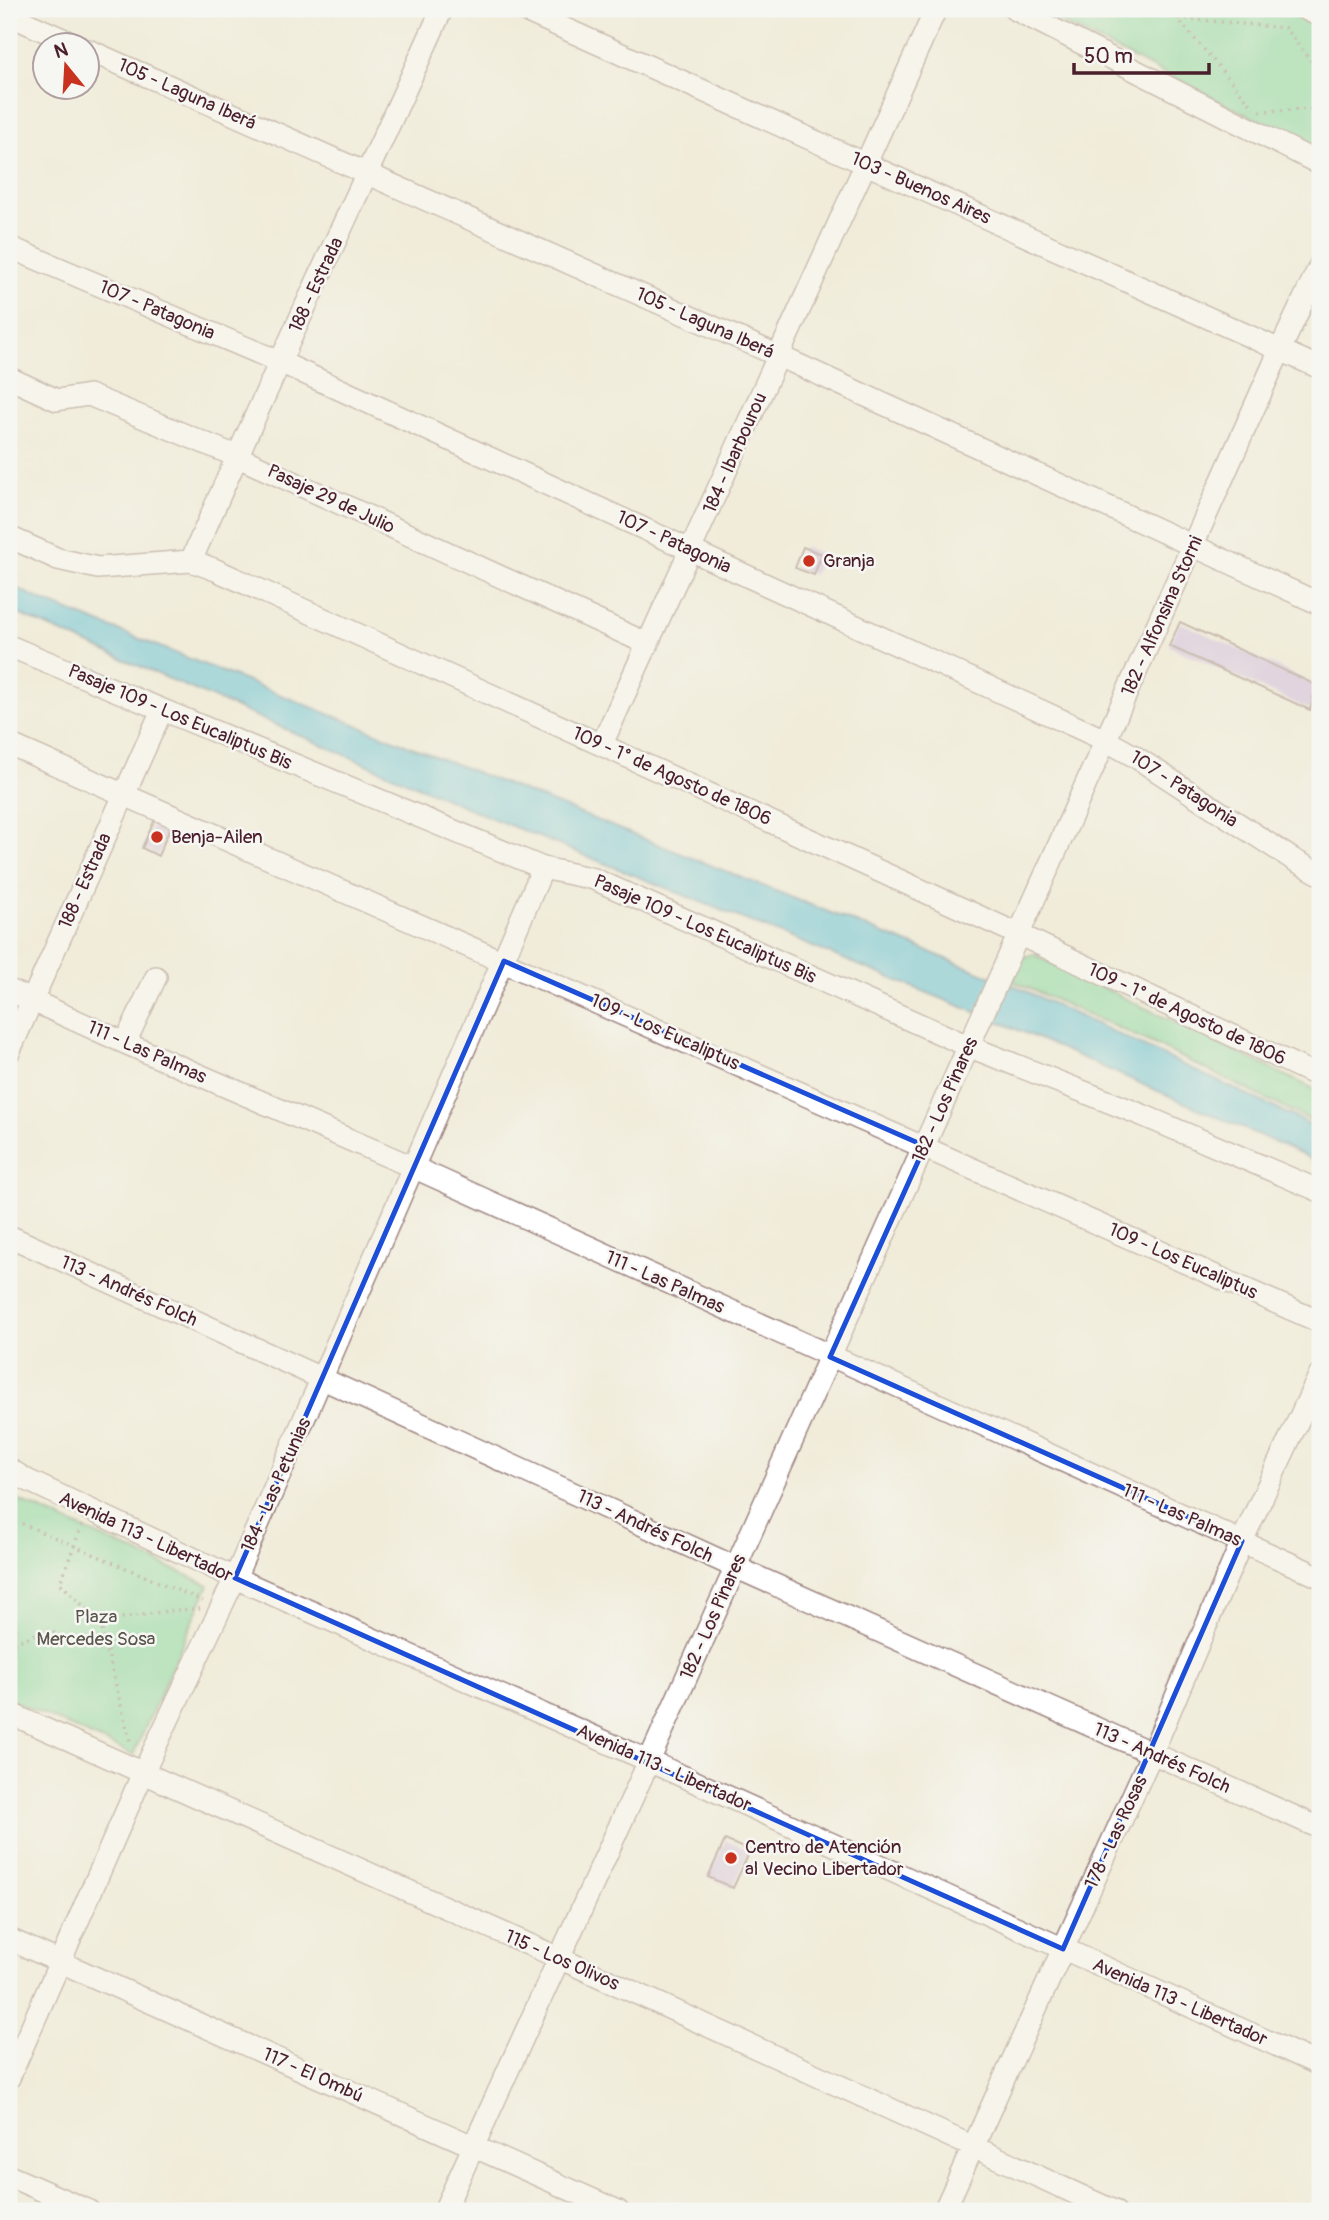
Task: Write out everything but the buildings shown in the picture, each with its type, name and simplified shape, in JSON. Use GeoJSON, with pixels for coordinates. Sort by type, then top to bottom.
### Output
{"type":"FeatureCollection","features":[{"type":"Feature","properties":{"kind":"street","name":"188 - Estrada"},"geometry":{"type":"LineString","coordinates":[[191,561],[236,456],[442,9]]}},
{"type":"Feature","properties":{"kind":"street","name":"103 - Buenos Aires"},"geometry":{"type":"LineString","coordinates":[[522,9],[1320,368]]}},
{"type":"Feature","properties":{"kind":"street","name":"184 - Ibarbourou"},"geometry":{"type":"LineString","coordinates":[[602,744],[936,9]]}},
{"type":"Feature","properties":{"kind":"street"},"geometry":{"type":"LineString","coordinates":[[1014,9],[1320,164]]}},
{"type":"Feature","properties":{"kind":"street"},"geometry":{"type":"LineString","coordinates":[[1305,9],[1320,16]]}},
{"type":"Feature","properties":{"kind":"street"},"geometry":{"type":"LineString","coordinates":[[9,15],[47,32]]}},
{"type":"Feature","properties":{"kind":"street","name":"105 - Laguna Iberá"},"geometry":{"type":"LineString","coordinates":[[102,56],[779,356],[1320,604]]}},
{"type":"Feature","properties":{"kind":"street","name":"107 - Patagonia"},"geometry":{"type":"LineString","coordinates":[[9,247],[280,362],[1107,741],[1294,860],[1320,872]]}},
{"type":"Feature","properties":{"kind":"street","name":"182 - Alfonsina Storni"},"geometry":{"type":"LineString","coordinates":[[1003,967],[1020,935],[1320,265]]}},
{"type":"Feature","properties":{"kind":"street","name":"Pasaje 29 de Julio"},"geometry":{"type":"LineString","coordinates":[[9,378],[57,400],[89,396],[236,456],[648,644]]}},
{"type":"Feature","properties":{"kind":"street","name":"109 - 1° de Agosto de 1806"},"geometry":{"type":"LineString","coordinates":[[9,537],[58,559],[98,568],[191,561],[216,570],[1020,935],[1320,1077]]}},
{"type":"Feature","properties":{"kind":"street","name":"Pasaje 109 - Los Eucaliptus Bis"},"geometry":{"type":"LineString","coordinates":[[9,646],[543,868],[594,879],[968,1046],[1142,1115],[1320,1191]]}},
{"type":"Feature","properties":{"kind":"street","name":"188 - Estrada"},"geometry":{"type":"LineString","coordinates":[[9,1052],[162,710]]}},
{"type":"Feature","properties":{"kind":"street","name":"109 - Los Eucaliptus"},"geometry":{"type":"LineString","coordinates":[[9,744],[1320,1322]]}},
{"type":"Feature","properties":{"kind":"street","name":"184 - Las Petunias"},"geometry":{"type":"LineString","coordinates":[[9,2078],[143,1773],[235,1578],[543,868]]}},
{"type":"Feature","properties":{"kind":"street","name":"182 - Los Pinares"},"geometry":{"type":"LineString","coordinates":[[443,2211],[649,1761],[1003,967]]}},
{"type":"Feature","properties":{"kind":"street"},"geometry":{"type":"LineString","coordinates":[[125,1044],[156,977]]}},
{"type":"Feature","properties":{"kind":"street","name":"111 - Las Palmas"},"geometry":{"type":"LineString","coordinates":[[9,990],[125,1044],[415,1168],[1320,1577]]}},
{"type":"Feature","properties":{"kind":"street","name":"113 - Andrés Folch"},"geometry":{"type":"LineString","coordinates":[[9,1237],[735,1567],[1320,1828]]}},
{"type":"Feature","properties":{"kind":"street","name":"178 - Las Rosas"},"geometry":{"type":"LineString","coordinates":[[944,2211],[1152,1753],[1242,1541],[1320,1374]]}},
{"type":"Feature","properties":{"kind":"street","name":"Avenida 113 - Libertador"},"geometry":{"type":"LineString","coordinates":[[9,1468],[27,1480],[235,1578],[649,1761],[1320,2065]]}},
{"type":"Feature","properties":{"kind":"street","name":"115 - Los Olivos"},"geometry":{"type":"LineString","coordinates":[[9,1713],[559,1958],[1114,2211]]}},
{"type":"Feature","properties":{"kind":"street","name":"117 - El Ombú"},"geometry":{"type":"LineString","coordinates":[[9,1939],[618,2211]]}},
{"type":"Feature","properties":{"kind":"street"},"geometry":{"type":"LineString","coordinates":[[9,2176],[89,2211]]}},
{"type":"Feature","properties":{"kind":"path"},"geometry":{"type":"LineString","coordinates":[[1157,9],[1177,18],[1285,28],[1320,72]]}},
{"type":"Feature","properties":{"kind":"path"},"geometry":{"type":"LineString","coordinates":[[1177,18],[1257,111],[1320,109]]}},
{"type":"Feature","properties":{"kind":"path"},"geometry":{"type":"LineString","coordinates":[[89,1510],[61,1583],[100,1622],[133,1755],[143,1773]]}},
{"type":"Feature","properties":{"kind":"path"},"geometry":{"type":"LineString","coordinates":[[9,1518],[220,1608]]}},
{"type":"Feature","properties":{"kind":"path"},"geometry":{"type":"LineString","coordinates":[[100,1622],[176,1610],[220,1608]]}},
{"type":"Feature","properties":{"kind":"path"},"geometry":{"type":"LineString","coordinates":[[14,1643],[46,1630],[108,1653]]}},
{"type":"Feature","properties":{"kind":"highlighted area"},"geometry":{"type":"Polygon","coordinates":[[[504,961],[925,1146],[830,1357],[1242,1541],[1063,1949],[235,1578],[504,961]]]}},
{"type":"Feature","properties":{"kind":"green space"},"geometry":{"type":"Polygon","coordinates":[[[1034,9],[1280,9],[1320,29],[1320,151],[1034,9]]]}},
{"type":"Feature","properties":{"kind":"green space"},"geometry":{"type":"Polygon","coordinates":[[[1033,954],[1320,1092],[1320,1125],[1156,1045],[1013,981],[1022,958],[1033,954]]]}},
{"type":"Feature","properties":{"kind":"green space","name":"Plaza Mercedes Sosa"},"geometry":{"type":"Polygon","coordinates":[[[9,1496],[209,1585],[133,1755],[9,1699],[9,1496]]]}},
{"type":"Feature","properties":{"kind":"water"},"geometry":{"type":"Polygon","coordinates":[[[9,585],[1015,986],[1320,1129],[1320,1165],[1300,1153],[1000,1022],[494,819],[9,610],[9,585]]]}},
{"type":"Feature","properties":{"kind":"place","name":"Granja"},"geometry":{"type":"Point","coordinates":[809,561]}},
{"type":"Feature","properties":{"kind":"place","name":"Benja-Ailen"},"geometry":{"type":"Point","coordinates":[157,837]}},
{"type":"Feature","properties":{"kind":"place","name":"Centro de Atención al Vecino Libertador"},"geometry":{"type":"Point","coordinates":[731,1858]}}]}
